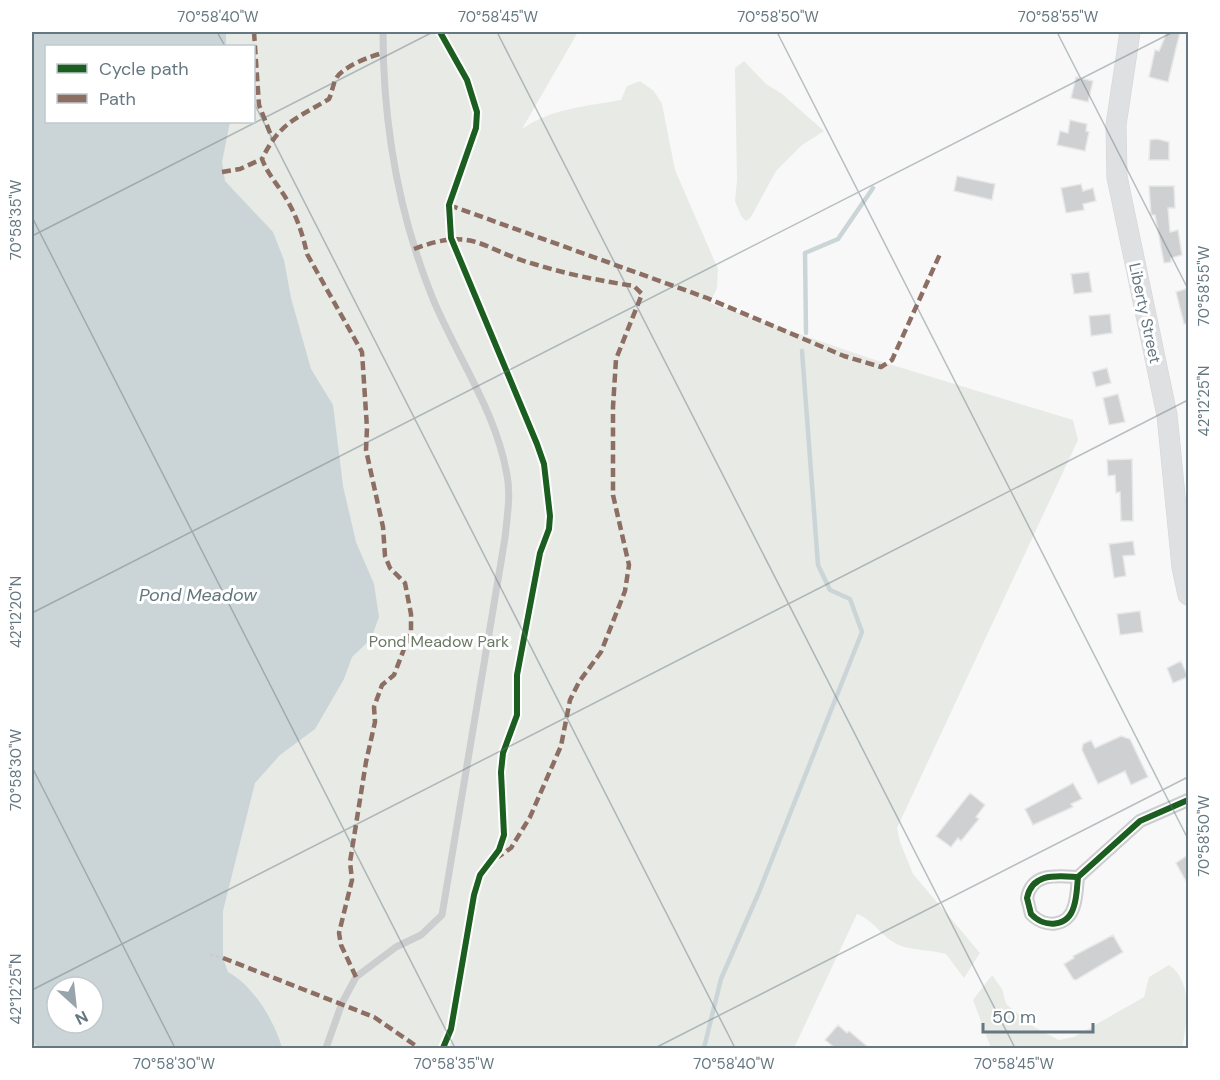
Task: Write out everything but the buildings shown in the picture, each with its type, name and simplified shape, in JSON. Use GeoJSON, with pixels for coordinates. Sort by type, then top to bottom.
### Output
{"type":"FeatureCollection","features":[{"type":"Feature","properties":{"kind":"main road","name":"Liberty Street"},"geometry":{"type":"LineString","coordinates":[[1130,32],[1116,125],[1118,177],[1166,408],[1182,567],[1188,595]]}},
{"type":"Feature","properties":{"kind":"street"},"geometry":{"type":"LineString","coordinates":[[1078,877],[1140,821],[1188,800]]}},
{"type":"Feature","properties":{"kind":"lane"},"geometry":{"type":"LineString","coordinates":[[326,1048],[342,1003],[356,977],[396,947],[436,923],[446,904],[460,798],[505,538],[509,500],[507,475],[498,440],[477,388],[433,300],[400,198],[387,127],[383,32]]}},
{"type":"Feature","properties":{"kind":"path"},"geometry":{"type":"LineString","coordinates":[[210,956],[223,958]]}},
{"type":"Feature","properties":{"kind":"green space","name":"Pond Meadow Park"},"geometry":{"type":"Polygon","coordinates":[[[32,32],[578,32],[522,129],[557,113],[621,100],[627,86],[640,81],[654,91],[662,104],[675,170],[718,269],[717,288],[710,303],[869,358],[1073,420],[1078,440],[897,828],[913,874],[980,953],[964,978],[946,954],[899,945],[857,914],[794,1048],[32,1048],[32,32]]]}},
{"type":"Feature","properties":{"kind":"green space"},"geometry":{"type":"Polygon","coordinates":[[[744,61],[766,84],[782,94],[824,131],[802,145],[776,171],[751,217],[746,221],[741,216],[735,201],[737,180],[735,68],[744,61]]]}},
{"type":"Feature","properties":{"kind":"green space"},"geometry":{"type":"Polygon","coordinates":[[[1169,965],[1177,972],[1182,982],[1187,1004],[1182,1048],[991,1048],[973,1000],[992,975],[1002,989],[1006,1004],[1034,1027],[1059,1040],[1074,1037],[1144,997],[1149,977],[1169,965]]]}},
{"type":"Feature","properties":{"kind":"water","name":"Pond Meadow"},"geometry":{"type":"Polygon","coordinates":[[[32,32],[226,32],[226,45],[45,45],[45,123],[230,123],[222,162],[225,181],[273,232],[284,260],[291,298],[311,369],[333,405],[343,486],[356,542],[374,584],[379,617],[371,639],[352,657],[344,679],[315,729],[280,755],[255,783],[223,911],[223,958],[228,972],[246,986],[262,1005],[282,1048],[38,1048],[32,1040],[32,32]]]}},
{"type":"Feature","properties":{"kind":"waterway"},"geometry":{"type":"LineString","coordinates":[[806,333],[805,253],[838,239],[873,188]]}},
{"type":"Feature","properties":{"kind":"waterway"},"geometry":{"type":"LineString","coordinates":[[704,1048],[721,979],[759,892],[862,632],[850,599],[830,590],[818,565],[802,351]]}},
{"type":"Feature","properties":{"kind":"marked path"},"geometry":{"type":"LineString","coordinates":[[254,32],[255,45]]}},
{"type":"Feature","properties":{"kind":"marked path"},"geometry":{"type":"LineString","coordinates":[[255,47],[259,105],[272,138]]}},
{"type":"Feature","properties":{"kind":"marked path"},"geometry":{"type":"LineString","coordinates":[[356,977],[341,945],[339,933],[352,880],[350,862],[366,762],[375,722],[374,707],[382,685],[394,675],[411,631],[411,614],[405,583],[390,568],[385,556],[383,527],[366,450],[367,428],[362,352],[307,254],[294,213],[262,159],[282,129],[329,99],[336,79],[341,73],[358,62],[383,53]]}},
{"type":"Feature","properties":{"kind":"marked path"},"geometry":{"type":"LineString","coordinates":[[222,172],[240,169],[262,159]]}},
{"type":"Feature","properties":{"kind":"marked path"},"geometry":{"type":"LineString","coordinates":[[449,205],[707,298],[844,356],[881,367],[892,360],[940,254]]}},
{"type":"Feature","properties":{"kind":"marked path"},"geometry":{"type":"LineString","coordinates":[[414,249],[434,242],[451,240],[477,242],[546,268],[634,286],[642,294],[616,359],[613,407],[613,495],[629,565],[625,591],[601,652],[579,682],[570,700],[561,746],[530,817],[511,848],[498,857]]}},
{"type":"Feature","properties":{"kind":"marked path"},"geometry":{"type":"LineString","coordinates":[[223,958],[374,1017],[419,1048]]}},
{"type":"Feature","properties":{"kind":"cycle path"},"geometry":{"type":"LineString","coordinates":[[440,32],[467,80],[477,112],[476,128],[449,205],[451,238],[537,444],[544,464],[550,516],[549,529],[540,553],[517,675],[517,715],[503,753],[501,772],[504,835],[499,850],[480,875],[474,895],[451,1029],[443,1048]]}},
{"type":"Feature","properties":{"kind":"cycle path"},"geometry":{"type":"LineString","coordinates":[[1078,877],[1046,877],[1034,884],[1027,898],[1031,914],[1042,922],[1055,924],[1067,918],[1075,903],[1078,877],[1140,821],[1188,800]]}}]}
